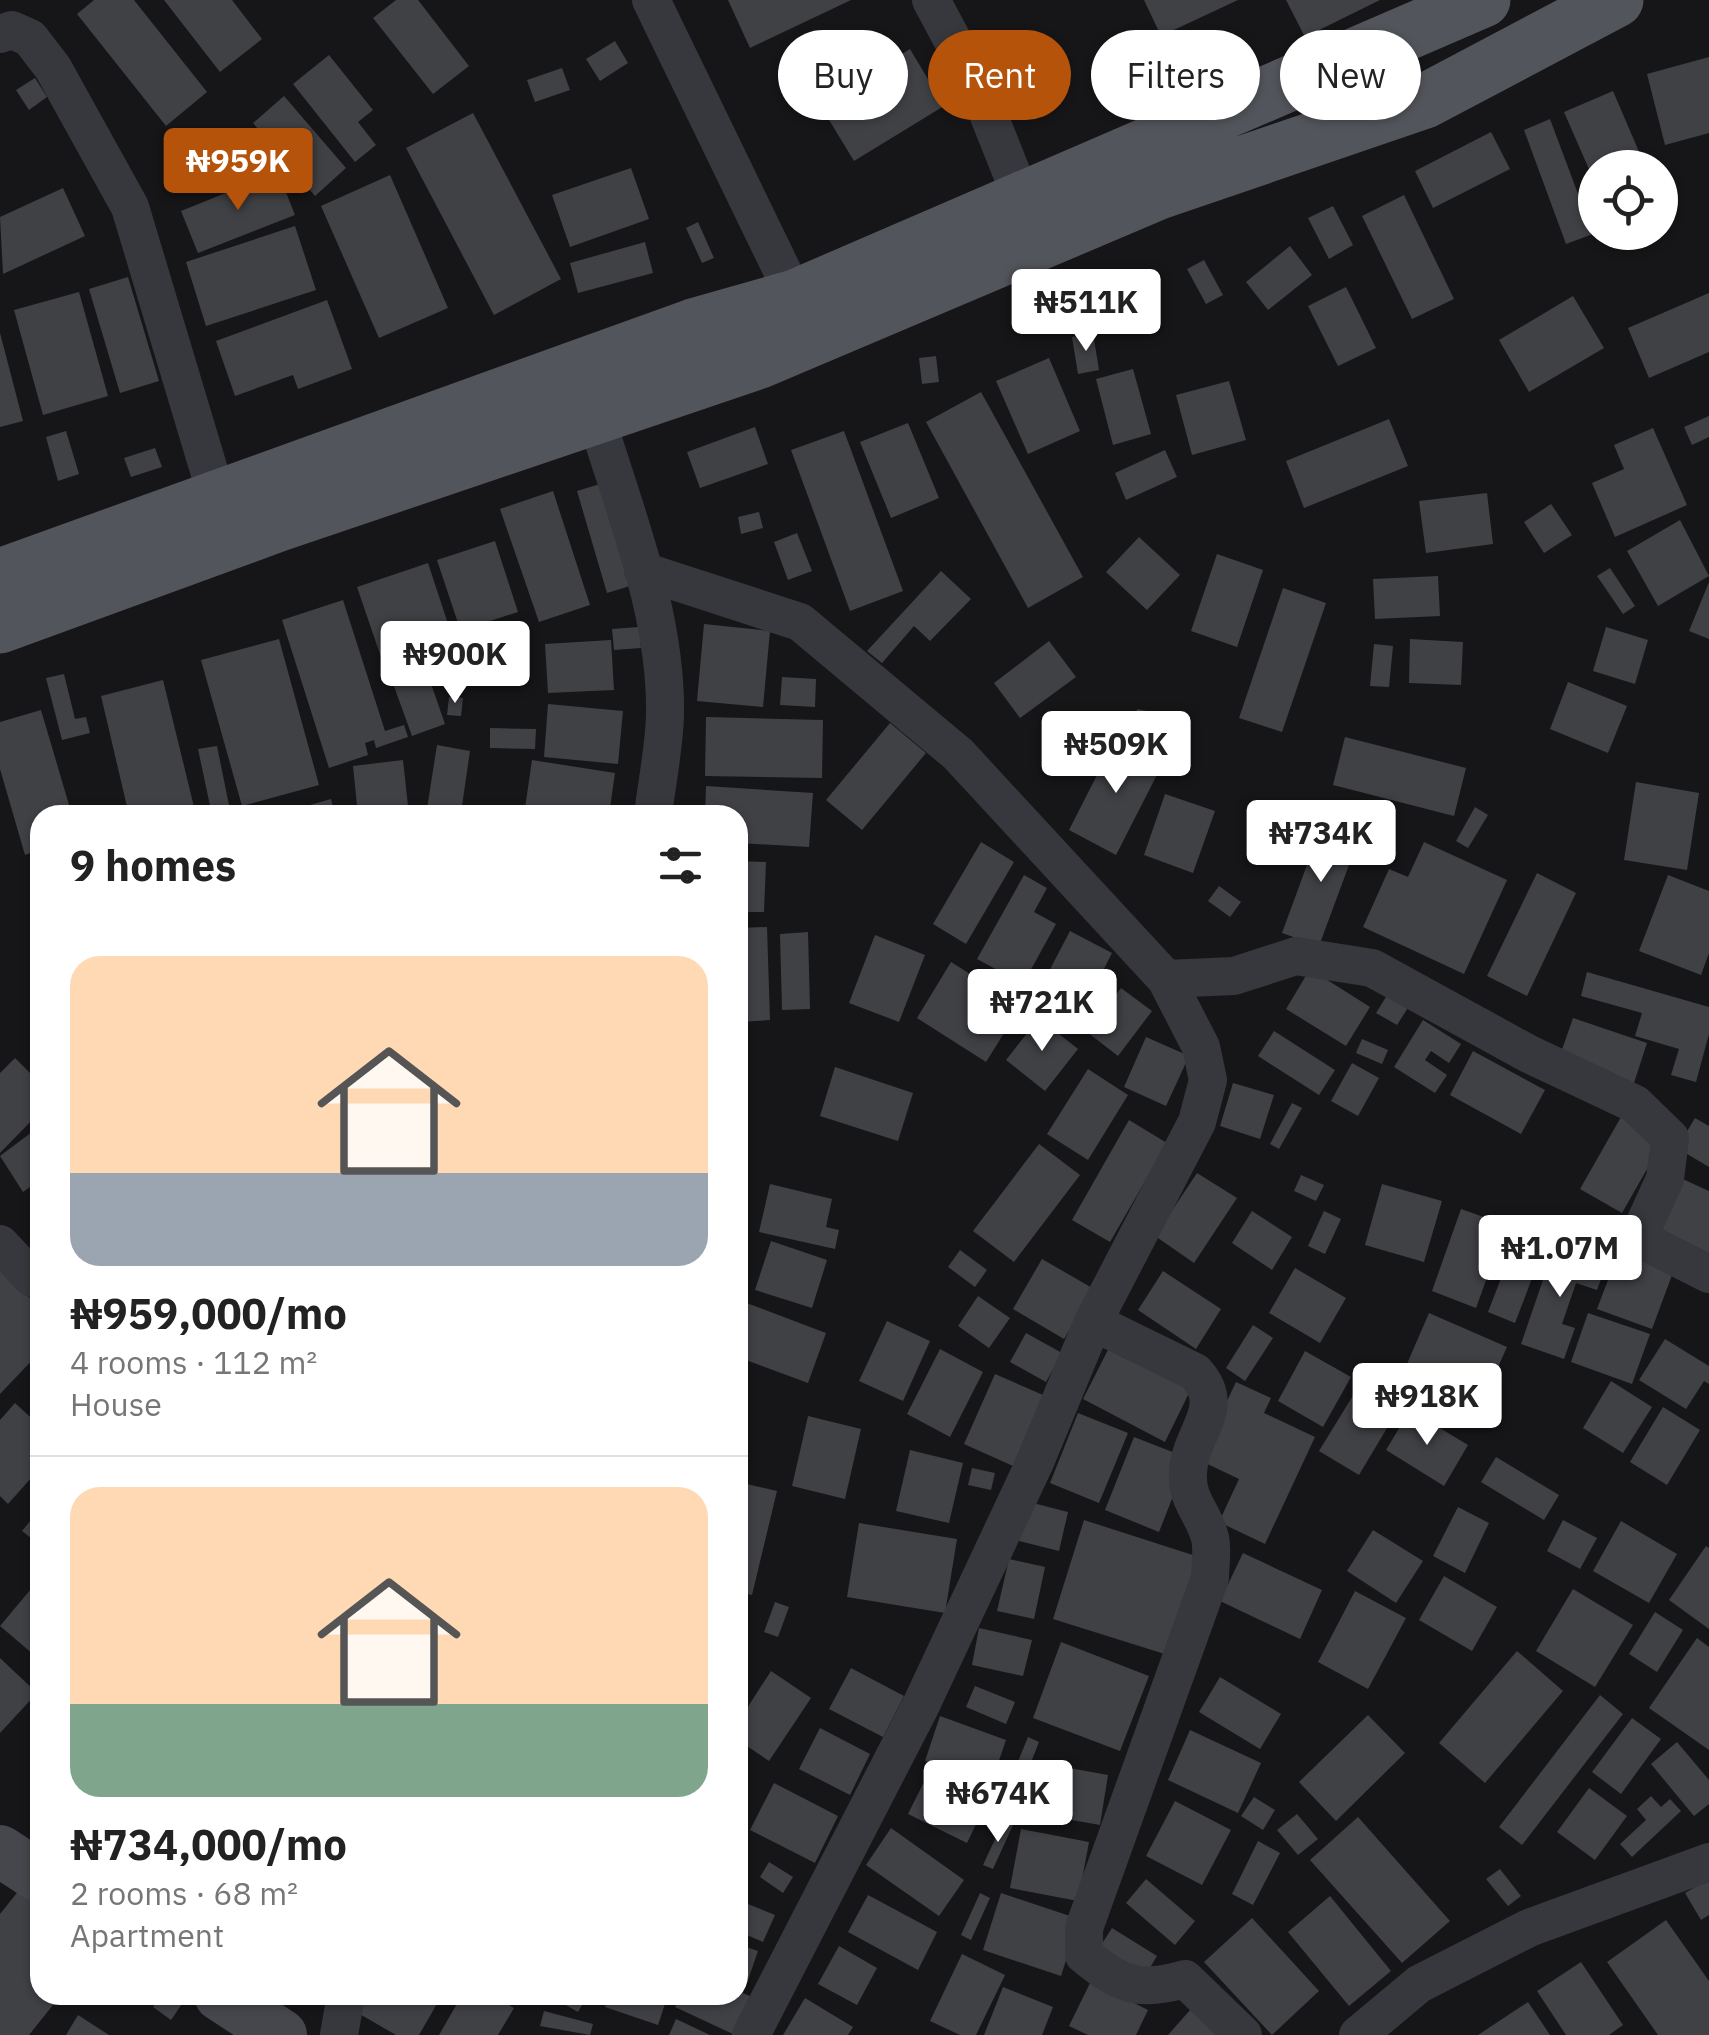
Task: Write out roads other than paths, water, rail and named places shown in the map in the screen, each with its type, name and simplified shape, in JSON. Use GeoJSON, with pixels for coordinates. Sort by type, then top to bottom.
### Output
{"type":"FeatureCollection","features":[{"type":"Feature","properties":{"kind":"main road"},"geometry":{"type":"LineString","coordinates":[[0,576],[693,326],[795,297],[1483,0]]}},
{"type":"Feature","properties":{"kind":"main road"},"geometry":{"type":"LineString","coordinates":[[0,626],[279,524],[760,361],[1159,192],[1424,101],[1616,0]]}},
{"type":"Feature","properties":{"kind":"main road"},"geometry":{"type":"LineString","coordinates":[[0,1851],[30,1870]]}},
{"type":"Feature","properties":{"kind":"main road"},"geometry":{"type":"LineString","coordinates":[[235,2005],[281,2035]]}},
{"type":"Feature","properties":{"kind":"street"},"geometry":{"type":"LineString","coordinates":[[651,0],[795,297]]}},
{"type":"Feature","properties":{"kind":"street"},"geometry":{"type":"LineString","coordinates":[[931,0],[977,86],[1022,199]]}},
{"type":"Feature","properties":{"kind":"street"},"geometry":{"type":"LineString","coordinates":[[0,34],[12,30],[30,38],[54,68],[130,207],[217,497]]}},
{"type":"Feature","properties":{"kind":"street"},"geometry":{"type":"LineString","coordinates":[[596,417],[643,571],[661,654],[665,716],[654,805]]}},
{"type":"Feature","properties":{"kind":"street"},"geometry":{"type":"LineString","coordinates":[[643,571],[800,622],[958,754],[1166,979],[1202,1047],[1208,1080],[1197,1122],[1093,1322],[1035,1462],[921,1705],[751,2035]]}},
{"type":"Feature","properties":{"kind":"street"},"geometry":{"type":"LineString","coordinates":[[1166,979],[1234,976],[1296,956],[1372,968],[1529,1054],[1635,1104],[1670,1138],[1665,1179],[1638,1238],[1709,1274]]}},
{"type":"Feature","properties":{"kind":"street"},"geometry":{"type":"LineString","coordinates":[[0,1244],[30,1276]]}},
{"type":"Feature","properties":{"kind":"street"},"geometry":{"type":"LineString","coordinates":[[1093,1322],[1196,1372],[1208,1385],[1211,1412],[1189,1457],[1188,1498],[1210,1538],[1210,1578],[1084,1928],[1084,1955],[1105,1972],[1147,1990],[1185,1979],[1243,2035]]}},
{"type":"Feature","properties":{"kind":"street"},"geometry":{"type":"LineString","coordinates":[[1358,2035],[1420,1984],[1530,1928],[1709,1862]]}},
{"type":"Feature","properties":{"kind":"street"},"geometry":{"type":"LineString","coordinates":[[339,2035],[344,2005]]}}]}
